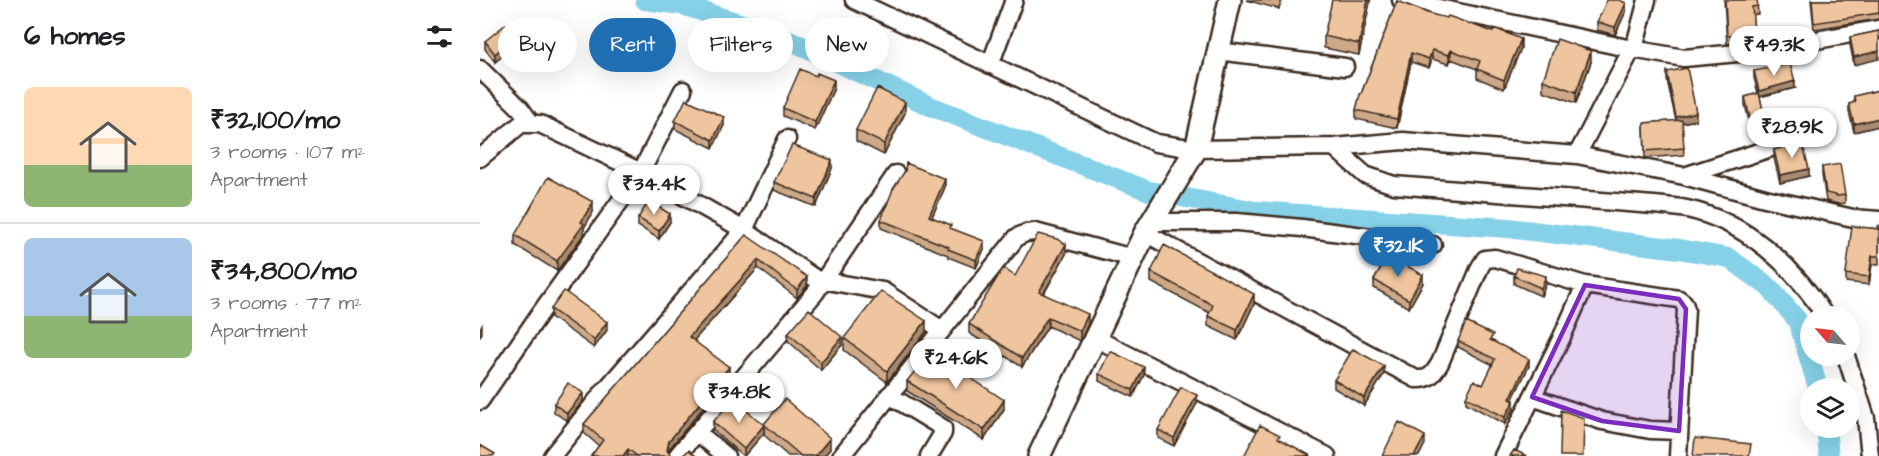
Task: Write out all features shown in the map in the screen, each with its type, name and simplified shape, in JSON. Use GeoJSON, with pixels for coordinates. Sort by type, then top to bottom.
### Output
{"type":"FeatureCollection","features":[{"type":"Feature","properties":{"kind":"street"},"geometry":{"type":"LineString","coordinates":[[854,0],[1156,142],[1196,149],[1334,147],[1403,141],[1577,155],[1684,176],[1765,198],[1853,218],[1879,220]]}},
{"type":"Feature","properties":{"kind":"street"},"geometry":{"type":"LineString","coordinates":[[990,65],[1014,0]]}},
{"type":"Feature","properties":{"kind":"street"},"geometry":{"type":"LineString","coordinates":[[1039,456],[1151,222],[1196,149],[1230,0]]}},
{"type":"Feature","properties":{"kind":"street"},"geometry":{"type":"LineString","coordinates":[[1401,0],[1632,50],[1684,58],[1749,52],[1879,29]]}},
{"type":"Feature","properties":{"kind":"street"},"geometry":{"type":"LineString","coordinates":[[1577,155],[1632,50],[1647,0]]}},
{"type":"Feature","properties":{"kind":"street"},"geometry":{"type":"LineString","coordinates":[[1218,51],[1345,67]]}},
{"type":"Feature","properties":{"kind":"street"},"geometry":{"type":"LineString","coordinates":[[480,69],[520,108],[531,123]]}},
{"type":"Feature","properties":{"kind":"street"},"geometry":{"type":"LineString","coordinates":[[480,401],[641,172],[683,90]]}},
{"type":"Feature","properties":{"kind":"street"},"geometry":{"type":"LineString","coordinates":[[480,158],[521,124],[540,124],[641,172],[744,230],[816,279],[883,291],[942,330]]}},
{"type":"Feature","properties":{"kind":"street"},"geometry":{"type":"LineString","coordinates":[[1684,176],[1827,130]]}},
{"type":"Feature","properties":{"kind":"street"},"geometry":{"type":"LineString","coordinates":[[552,456],[601,395],[744,230],[787,139]]}},
{"type":"Feature","properties":{"kind":"street"},"geometry":{"type":"LineString","coordinates":[[1334,147],[1365,176],[1394,185],[1654,205],[1687,210],[1714,218],[1745,234],[1781,260],[1819,306]]}},
{"type":"Feature","properties":{"kind":"street"},"geometry":{"type":"LineString","coordinates":[[677,456],[824,282],[896,174]]}},
{"type":"Feature","properties":{"kind":"street"},"geometry":{"type":"LineString","coordinates":[[1151,222],[1237,222],[1433,244]]}},
{"type":"Feature","properties":{"kind":"street"},"geometry":{"type":"LineString","coordinates":[[1151,222],[1416,379],[1424,380],[1432,376],[1440,363],[1485,259],[1495,258],[1585,285],[1679,299],[1684,303],[1686,309],[1678,456]]}},
{"type":"Feature","properties":{"kind":"street"},"geometry":{"type":"LineString","coordinates":[[841,456],[1017,237],[1035,232],[1133,258]]}},
{"type":"Feature","properties":{"kind":"street"},"geometry":{"type":"LineString","coordinates":[[1503,456],[1585,285]]}},
{"type":"Feature","properties":{"kind":"street"},"geometry":{"type":"LineString","coordinates":[[1095,338],[1327,456]]}},
{"type":"Feature","properties":{"kind":"street"},"geometry":{"type":"LineString","coordinates":[[1849,366],[1866,418],[1873,452]]}},
{"type":"Feature","properties":{"kind":"street"},"geometry":{"type":"LineString","coordinates":[[889,395],[943,428],[943,433],[929,456]]}},
{"type":"Feature","properties":{"kind":"street"},"geometry":{"type":"LineString","coordinates":[[1532,397],[1602,421],[1650,430],[1679,431]]}},
{"type":"Feature","properties":{"kind":"street"},"geometry":{"type":"LineString","coordinates":[[697,432],[726,456]]}},
{"type":"Feature","properties":{"kind":"highlighted area"},"geometry":{"type":"Polygon","coordinates":[[[1585,285],[1679,299],[1686,309],[1679,431],[1602,421],[1532,397],[1585,285]]]}},
{"type":"Feature","properties":{"kind":"building"},"geometry":{"type":"Polygon","coordinates":[[[1332,0],[1368,0],[1359,44],[1324,36],[1332,0]]]}},
{"type":"Feature","properties":{"kind":"building"},"geometry":{"type":"Polygon","coordinates":[[[1607,0],[1619,0],[1626,3],[1615,27],[1597,22],[1607,0]]]}},
{"type":"Feature","properties":{"kind":"building"},"geometry":{"type":"Polygon","coordinates":[[[1725,0],[1757,0],[1758,6],[1752,7],[1754,33],[1727,36],[1725,0]]]}},
{"type":"Feature","properties":{"kind":"building"},"geometry":{"type":"Polygon","coordinates":[[[1812,0],[1879,0],[1879,13],[1814,23],[1812,0]]]}},
{"type":"Feature","properties":{"kind":"building"},"geometry":{"type":"Polygon","coordinates":[[[1397,1],[1430,14],[1447,18],[1448,16],[1493,32],[1494,28],[1521,39],[1504,80],[1477,69],[1480,61],[1451,50],[1449,55],[1432,50],[1429,59],[1411,53],[1397,119],[1356,110],[1360,94],[1397,1]]]}},
{"type":"Feature","properties":{"kind":"building"},"geometry":{"type":"Polygon","coordinates":[[[498,30],[498,51],[495,54],[485,41],[498,30]]]}},
{"type":"Feature","properties":{"kind":"building"},"geometry":{"type":"Polygon","coordinates":[[[1879,31],[1879,51],[1854,57],[1850,37],[1879,31]]]}},
{"type":"Feature","properties":{"kind":"building"},"geometry":{"type":"Polygon","coordinates":[[[1557,39],[1591,51],[1576,92],[1543,80],[1557,39]]]}},
{"type":"Feature","properties":{"kind":"building"},"geometry":{"type":"Polygon","coordinates":[[[1790,64],[1795,81],[1759,91],[1754,71],[1790,64]]]}},
{"type":"Feature","properties":{"kind":"building"},"geometry":{"type":"Polygon","coordinates":[[[1687,68],[1696,112],[1676,117],[1667,72],[1687,68]]]}},
{"type":"Feature","properties":{"kind":"building"},"geometry":{"type":"Polygon","coordinates":[[[800,69],[834,80],[815,122],[783,108],[800,69]]]}},
{"type":"Feature","properties":{"kind":"building"},"geometry":{"type":"Polygon","coordinates":[[[877,88],[905,102],[884,144],[856,130],[877,88]]]}},
{"type":"Feature","properties":{"kind":"building"},"geometry":{"type":"Polygon","coordinates":[[[1879,90],[1879,118],[1854,124],[1849,104],[1855,102],[1854,96],[1879,90]]]}},
{"type":"Feature","properties":{"kind":"building"},"geometry":{"type":"Polygon","coordinates":[[[1759,93],[1767,127],[1753,131],[1745,97],[1759,93]]]}},
{"type":"Feature","properties":{"kind":"building"},"geometry":{"type":"Polygon","coordinates":[[[686,99],[724,117],[713,140],[675,121],[686,99]]]}},
{"type":"Feature","properties":{"kind":"building"},"geometry":{"type":"Polygon","coordinates":[[[1682,120],[1684,148],[1645,151],[1644,123],[1682,120]]]}},
{"type":"Feature","properties":{"kind":"building"},"geometry":{"type":"Polygon","coordinates":[[[1802,141],[1809,169],[1780,175],[1774,150],[1802,141]]]}},
{"type":"Feature","properties":{"kind":"building"},"geometry":{"type":"Polygon","coordinates":[[[792,145],[832,160],[816,199],[774,182],[792,145]]]}},
{"type":"Feature","properties":{"kind":"building"},"geometry":{"type":"Polygon","coordinates":[[[906,163],[945,179],[929,216],[951,225],[950,228],[984,241],[976,260],[881,220],[893,189],[905,171],[906,163]]]}},
{"type":"Feature","properties":{"kind":"building"},"geometry":{"type":"Polygon","coordinates":[[[1840,164],[1845,195],[1826,193],[1822,167],[1840,164]]]}},
{"type":"Feature","properties":{"kind":"building"},"geometry":{"type":"Polygon","coordinates":[[[548,177],[593,202],[581,222],[584,224],[557,261],[515,235],[548,177]]]}},
{"type":"Feature","properties":{"kind":"building"},"geometry":{"type":"Polygon","coordinates":[[[649,201],[670,214],[659,231],[638,218],[649,201]]]}},
{"type":"Feature","properties":{"kind":"building"},"geometry":{"type":"Polygon","coordinates":[[[1852,226],[1878,229],[1879,226],[1879,256],[1872,256],[1869,277],[1846,274],[1852,226]]]}},
{"type":"Feature","properties":{"kind":"building"},"geometry":{"type":"Polygon","coordinates":[[[1038,234],[1066,244],[1039,292],[1088,314],[1080,331],[1048,317],[1022,358],[969,324],[1003,268],[1015,276],[1038,234]]]}},
{"type":"Feature","properties":{"kind":"building"},"geometry":{"type":"Polygon","coordinates":[[[746,235],[807,277],[797,290],[758,260],[689,337],[729,367],[669,441],[667,450],[671,456],[637,456],[628,449],[623,456],[591,456],[603,440],[584,424],[746,235]]]}},
{"type":"Feature","properties":{"kind":"building"},"geometry":{"type":"Polygon","coordinates":[[[1164,245],[1254,294],[1237,330],[1208,316],[1213,305],[1151,272],[1164,245]]]}},
{"type":"Feature","properties":{"kind":"building"},"geometry":{"type":"Polygon","coordinates":[[[1388,255],[1423,275],[1409,300],[1374,280],[1388,255]]]}},
{"type":"Feature","properties":{"kind":"building"},"geometry":{"type":"Polygon","coordinates":[[[1517,268],[1546,276],[1541,288],[1514,276],[1517,268]]]}},
{"type":"Feature","properties":{"kind":"building"},"geometry":{"type":"Polygon","coordinates":[[[564,291],[607,322],[594,340],[551,309],[564,291]]]}},
{"type":"Feature","properties":{"kind":"building"},"geometry":{"type":"Polygon","coordinates":[[[881,291],[926,321],[887,371],[844,338],[881,291]]]}},
{"type":"Feature","properties":{"kind":"building"},"geometry":{"type":"Polygon","coordinates":[[[809,309],[842,337],[821,362],[788,333],[809,309]]]}},
{"type":"Feature","properties":{"kind":"building"},"geometry":{"type":"Polygon","coordinates":[[[1466,322],[1493,335],[1490,340],[1529,359],[1510,399],[1514,401],[1505,417],[1466,397],[1474,380],[1483,385],[1495,359],[1458,341],[1466,322]]]}},
{"type":"Feature","properties":{"kind":"building"},"geometry":{"type":"Polygon","coordinates":[[[1353,349],[1384,366],[1364,398],[1334,380],[1353,349]]]}},
{"type":"Feature","properties":{"kind":"building"},"geometry":{"type":"Polygon","coordinates":[[[932,350],[1004,400],[984,430],[907,381],[932,350]]]}},
{"type":"Feature","properties":{"kind":"building"},"geometry":{"type":"Polygon","coordinates":[[[1110,351],[1144,367],[1133,390],[1099,374],[1110,351]]]}},
{"type":"Feature","properties":{"kind":"building"},"geometry":{"type":"Polygon","coordinates":[[[568,383],[583,393],[567,413],[554,404],[568,383]]]}},
{"type":"Feature","properties":{"kind":"building"},"geometry":{"type":"Polygon","coordinates":[[[1181,387],[1197,395],[1174,438],[1158,430],[1181,387]]]}},
{"type":"Feature","properties":{"kind":"building"},"geometry":{"type":"Polygon","coordinates":[[[733,399],[764,425],[744,449],[713,422],[733,399]]]}},
{"type":"Feature","properties":{"kind":"building"},"geometry":{"type":"Polygon","coordinates":[[[785,399],[830,438],[815,456],[801,456],[764,424],[785,399]]]}},
{"type":"Feature","properties":{"kind":"building"},"geometry":{"type":"Polygon","coordinates":[[[1561,410],[1584,418],[1583,456],[1560,456],[1561,410]]]}},
{"type":"Feature","properties":{"kind":"building"},"geometry":{"type":"Polygon","coordinates":[[[1399,422],[1425,436],[1414,456],[1382,456],[1399,422]]]}},
{"type":"Feature","properties":{"kind":"building"},"geometry":{"type":"Polygon","coordinates":[[[1260,425],[1280,435],[1278,438],[1311,456],[1244,456],[1260,425]]]}},
{"type":"Feature","properties":{"kind":"building"},"geometry":{"type":"Polygon","coordinates":[[[1695,438],[1751,444],[1749,456],[1693,456],[1695,438]]]}},
{"type":"Feature","properties":{"kind":"building"},"geometry":{"type":"Polygon","coordinates":[[[480,445],[495,454],[480,456],[480,445]]]}},
{"type":"Feature","properties":{"kind":"building"},"geometry":{"type":"Polygon","coordinates":[[[689,450],[696,456],[682,456],[689,450]]]}},
{"type":"Feature","properties":{"kind":"building"},"geometry":{"type":"Polygon","coordinates":[[[1514,450],[1527,456],[1510,456],[1514,450]]]}},
{"type":"Feature","properties":{"kind":"waterway"},"geometry":{"type":"LineString","coordinates":[[645,0],[682,5],[783,37],[930,106],[1149,191],[1256,211],[1508,228],[1679,249],[1729,258],[1769,287],[1798,321],[1815,378]]}},
{"type":"Feature","properties":{"kind":"waterway"},"geometry":{"type":"LineString","coordinates":[[1827,438],[1829,456]]}}]}
